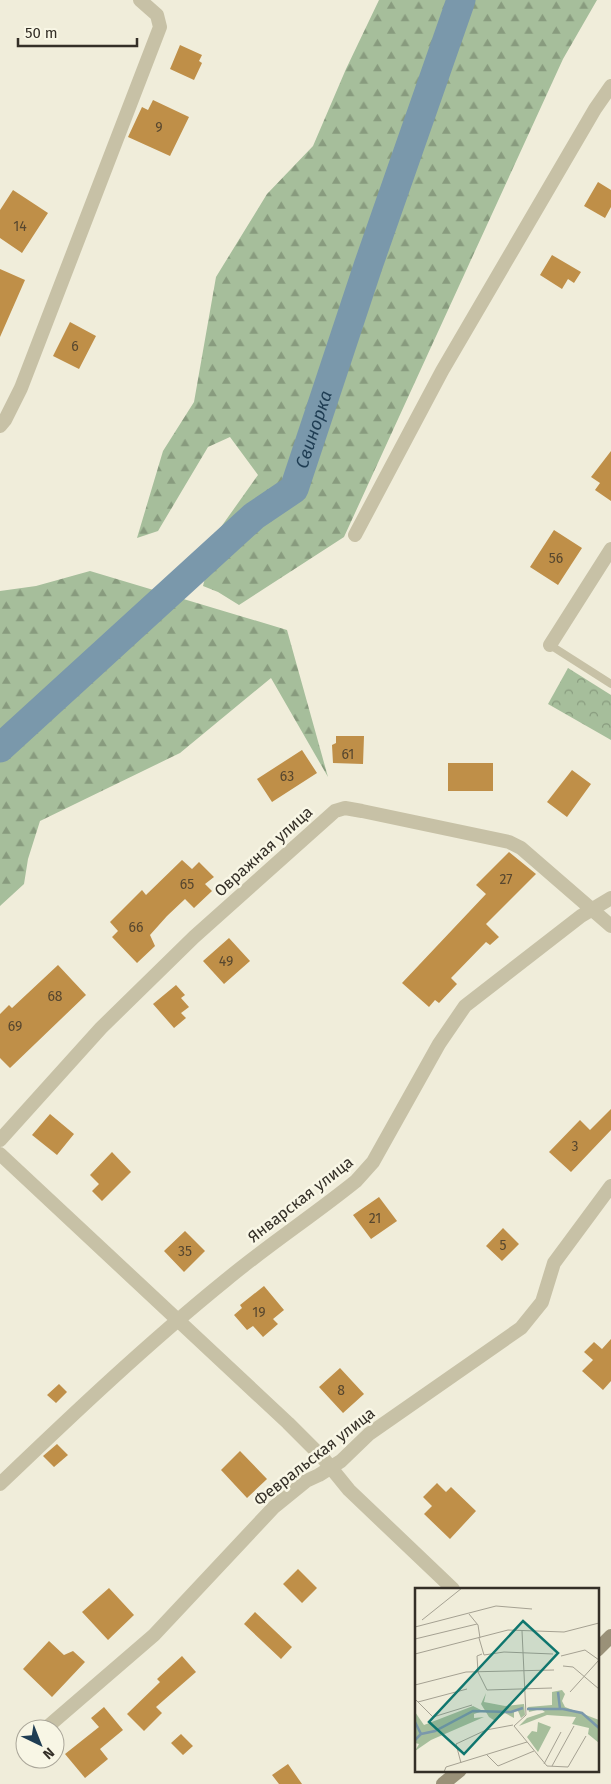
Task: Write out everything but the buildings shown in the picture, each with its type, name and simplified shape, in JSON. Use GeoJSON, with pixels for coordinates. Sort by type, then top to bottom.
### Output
{"type":"FeatureCollection","features":[{"type":"Feature","properties":{"kind":"main road"},"geometry":{"type":"LineString","coordinates":[[598,1649],[611,1636]]}},
{"type":"Feature","properties":{"kind":"main road"},"geometry":{"type":"LineString","coordinates":[[443,1784],[458,1772]]}},
{"type":"Feature","properties":{"kind":"street"},"geometry":{"type":"LineString","coordinates":[[0,426],[6,420],[21,388],[160,27],[157,15],[140,0]]}},
{"type":"Feature","properties":{"kind":"street"},"geometry":{"type":"LineString","coordinates":[[355,535],[442,371],[595,109],[611,86]]}},
{"type":"Feature","properties":{"kind":"street"},"geometry":{"type":"LineString","coordinates":[[550,645],[611,549]]}},
{"type":"Feature","properties":{"kind":"street","name":"Овражная улица"},"geometry":{"type":"LineString","coordinates":[[0,1140],[101,1028],[180,950],[335,811],[345,808],[362,810],[509,842],[521,848],[594,909],[611,926]]}},
{"type":"Feature","properties":{"kind":"street","name":"Январская улица"},"geometry":{"type":"LineString","coordinates":[[0,1484],[178,1320],[227,1279],[361,1176],[373,1162],[439,1044],[465,1006],[581,916],[611,898]]}},
{"type":"Feature","properties":{"kind":"street"},"geometry":{"type":"LineString","coordinates":[[0,1154],[288,1423],[323,1458],[349,1490],[452,1588]]}},
{"type":"Feature","properties":{"kind":"street","name":"Февральская улица"},"geometry":{"type":"LineString","coordinates":[[57,1719],[154,1636],[274,1507],[306,1481],[331,1469],[368,1434],[522,1328],[542,1302],[554,1263],[611,1186]]}},
{"type":"Feature","properties":{"kind":"lane"},"geometry":{"type":"LineString","coordinates":[[550,645],[611,684]]}},
{"type":"Feature","properties":{"kind":"green space"},"geometry":{"type":"Polygon","coordinates":[[[379,0],[597,0],[563,59],[344,537],[239,605],[218,592],[203,586],[216,534],[258,475],[230,437],[208,447],[158,531],[137,538],[163,451],[194,402],[216,277],[267,194],[313,146],[346,69],[379,0]]]}},
{"type":"Feature","properties":{"kind":"green space"},"geometry":{"type":"Polygon","coordinates":[[[90,571],[287,630],[328,777],[271,678],[180,753],[40,821],[28,859],[24,884],[0,906],[0,591],[36,586],[90,571]]]}},
{"type":"Feature","properties":{"kind":"green space"},"geometry":{"type":"Polygon","coordinates":[[[568,668],[611,695],[611,740],[548,704],[568,668]]]}},
{"type":"Feature","properties":{"kind":"waterway","name":"Свинорка"},"geometry":{"type":"LineString","coordinates":[[0,748],[254,516],[294,489],[368,266],[461,0]]}}]}
